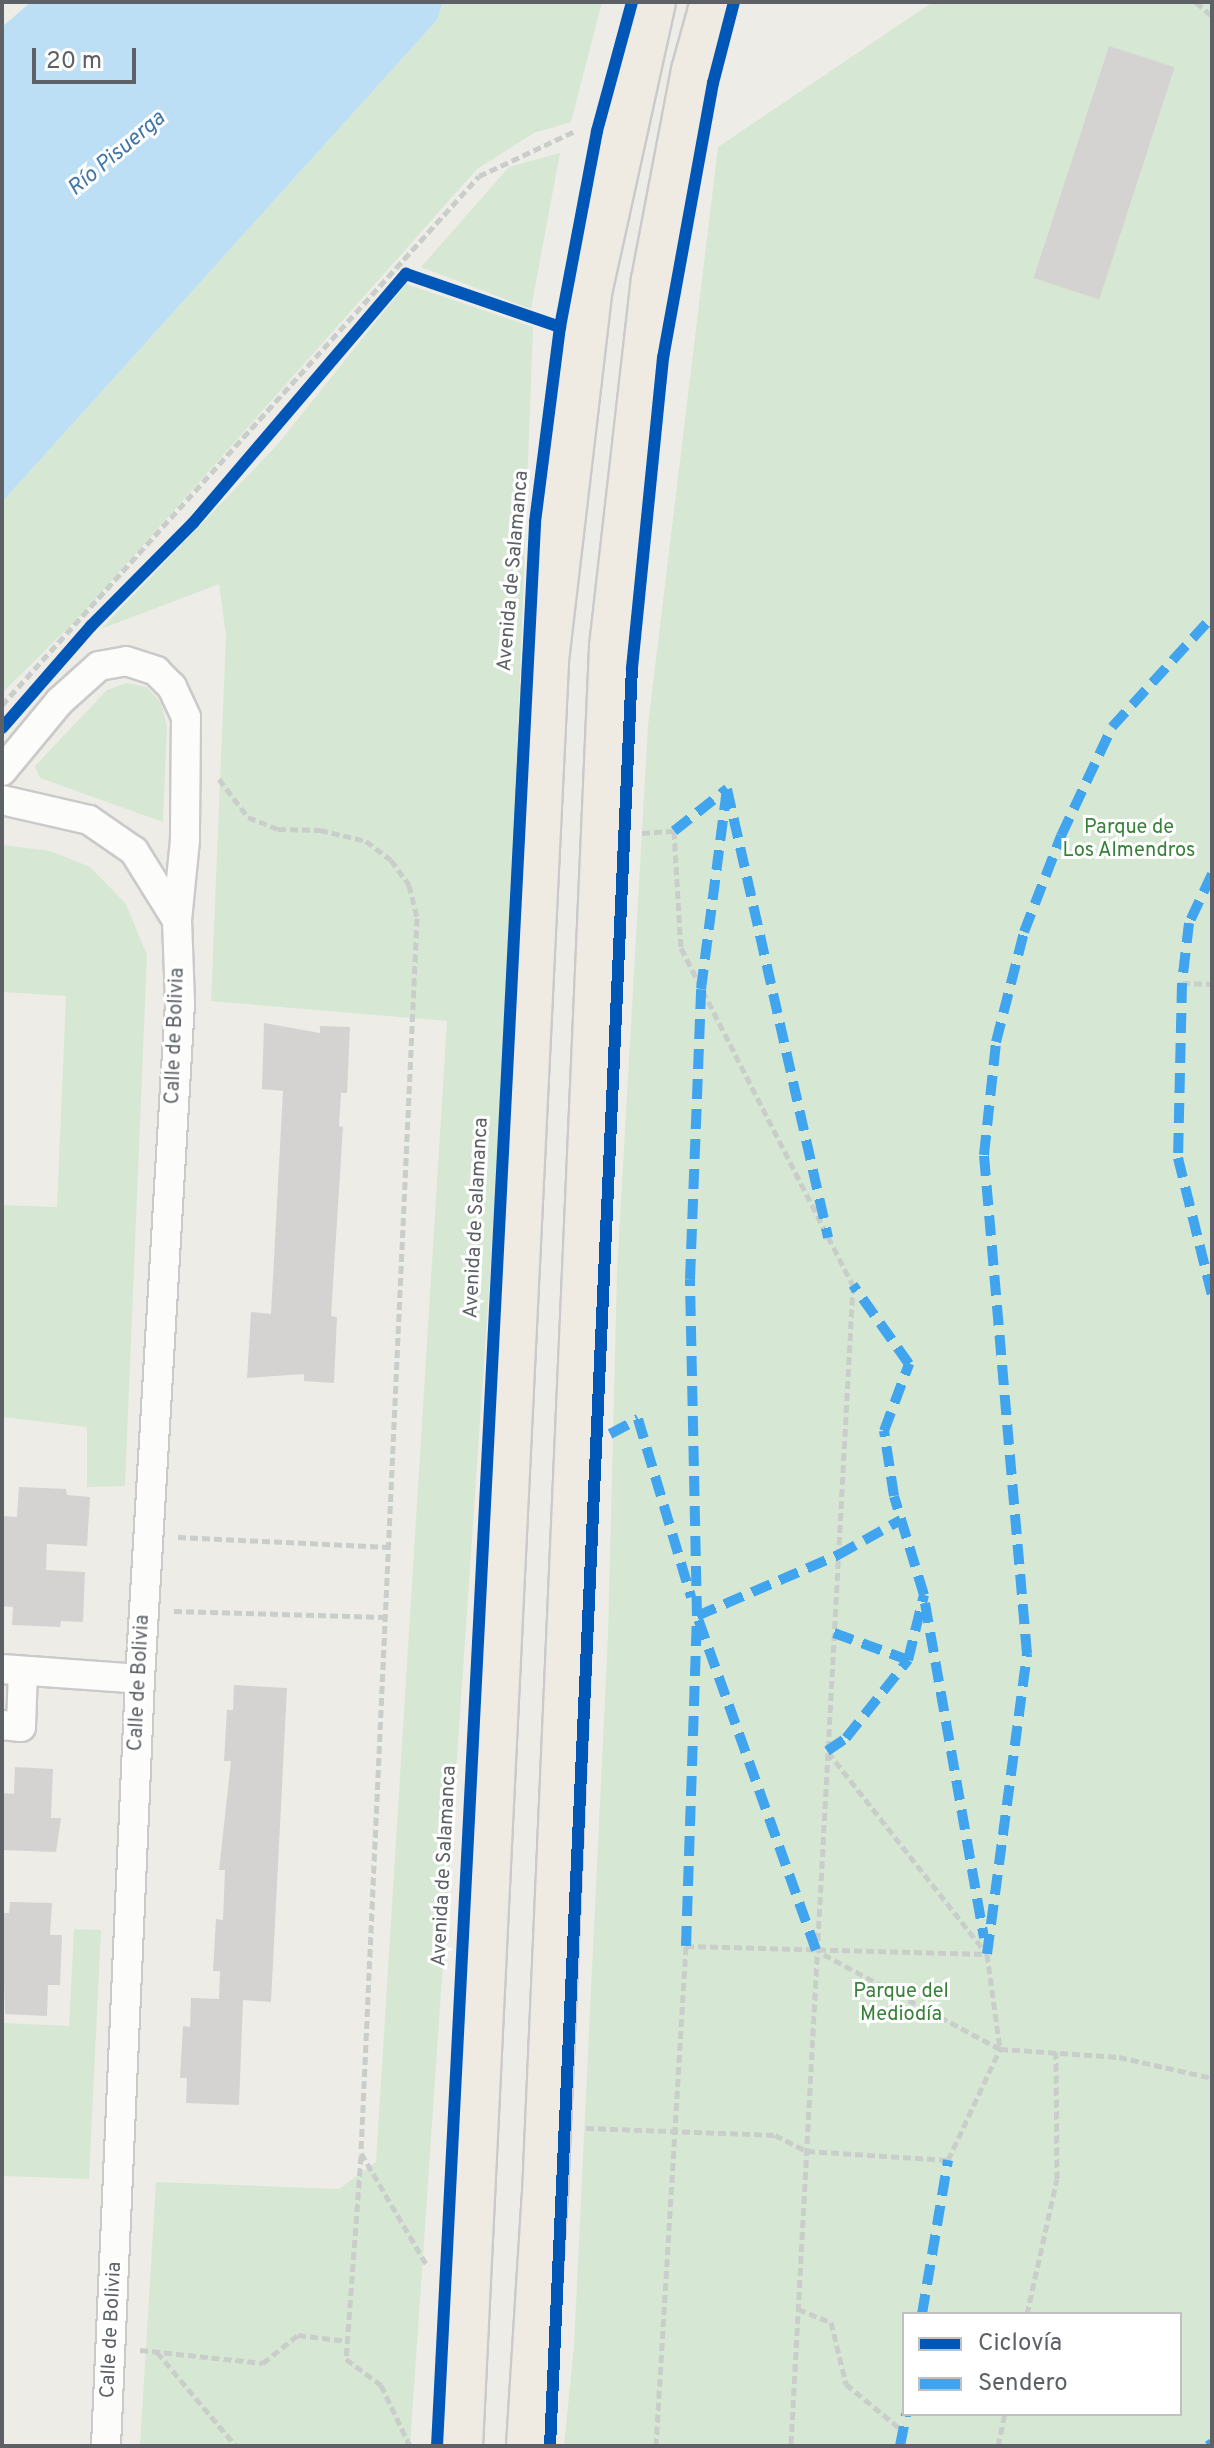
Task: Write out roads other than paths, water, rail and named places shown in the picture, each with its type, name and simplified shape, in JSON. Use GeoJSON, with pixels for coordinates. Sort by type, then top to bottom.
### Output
{"type":"FeatureCollection","features":[{"type":"Feature","properties":{"kind":"highway","name":"Avenida de Salamanca"},"geometry":{"type":"LineString","coordinates":[[460,2446],[546,660],[590,288],[653,2]]}},
{"type":"Feature","properties":{"kind":"highway"},"geometry":{"type":"LineString","coordinates":[[529,2446],[545,2195],[612,647],[654,280],[694,71],[713,2]]}},
{"type":"Feature","properties":{"kind":"street","name":"Calle de Bolivia"},"geometry":{"type":"LineString","coordinates":[[2,771],[60,701],[99,666],[126,661],[156,671],[172,687],[186,717],[177,920],[180,1003],[140,1679],[106,2446]]}},
{"type":"Feature","properties":{"kind":"street","name":"Calle de Bolivia"},"geometry":{"type":"LineString","coordinates":[[2,800],[89,820],[134,851],[177,920]]}},
{"type":"Feature","properties":{"kind":"street"},"geometry":{"type":"LineString","coordinates":[[2,1725],[21,1727],[13,1670],[140,1679]]}},
{"type":"Feature","properties":{"kind":"water","name":"Río Pisuerga"},"geometry":{"type":"Polygon","coordinates":[[[31,2],[443,2],[437,20],[2,502],[2,27],[31,2]]]}},
{"type":"Feature","properties":{"kind":"park label","name":"Parque de Los Almendros"},"geometry":{"type":"Point","coordinates":[1129,840]}},
{"type":"Feature","properties":{"kind":"park label","name":"Parque del Mediodía"},"geometry":{"type":"Point","coordinates":[901,2004]}}]}
